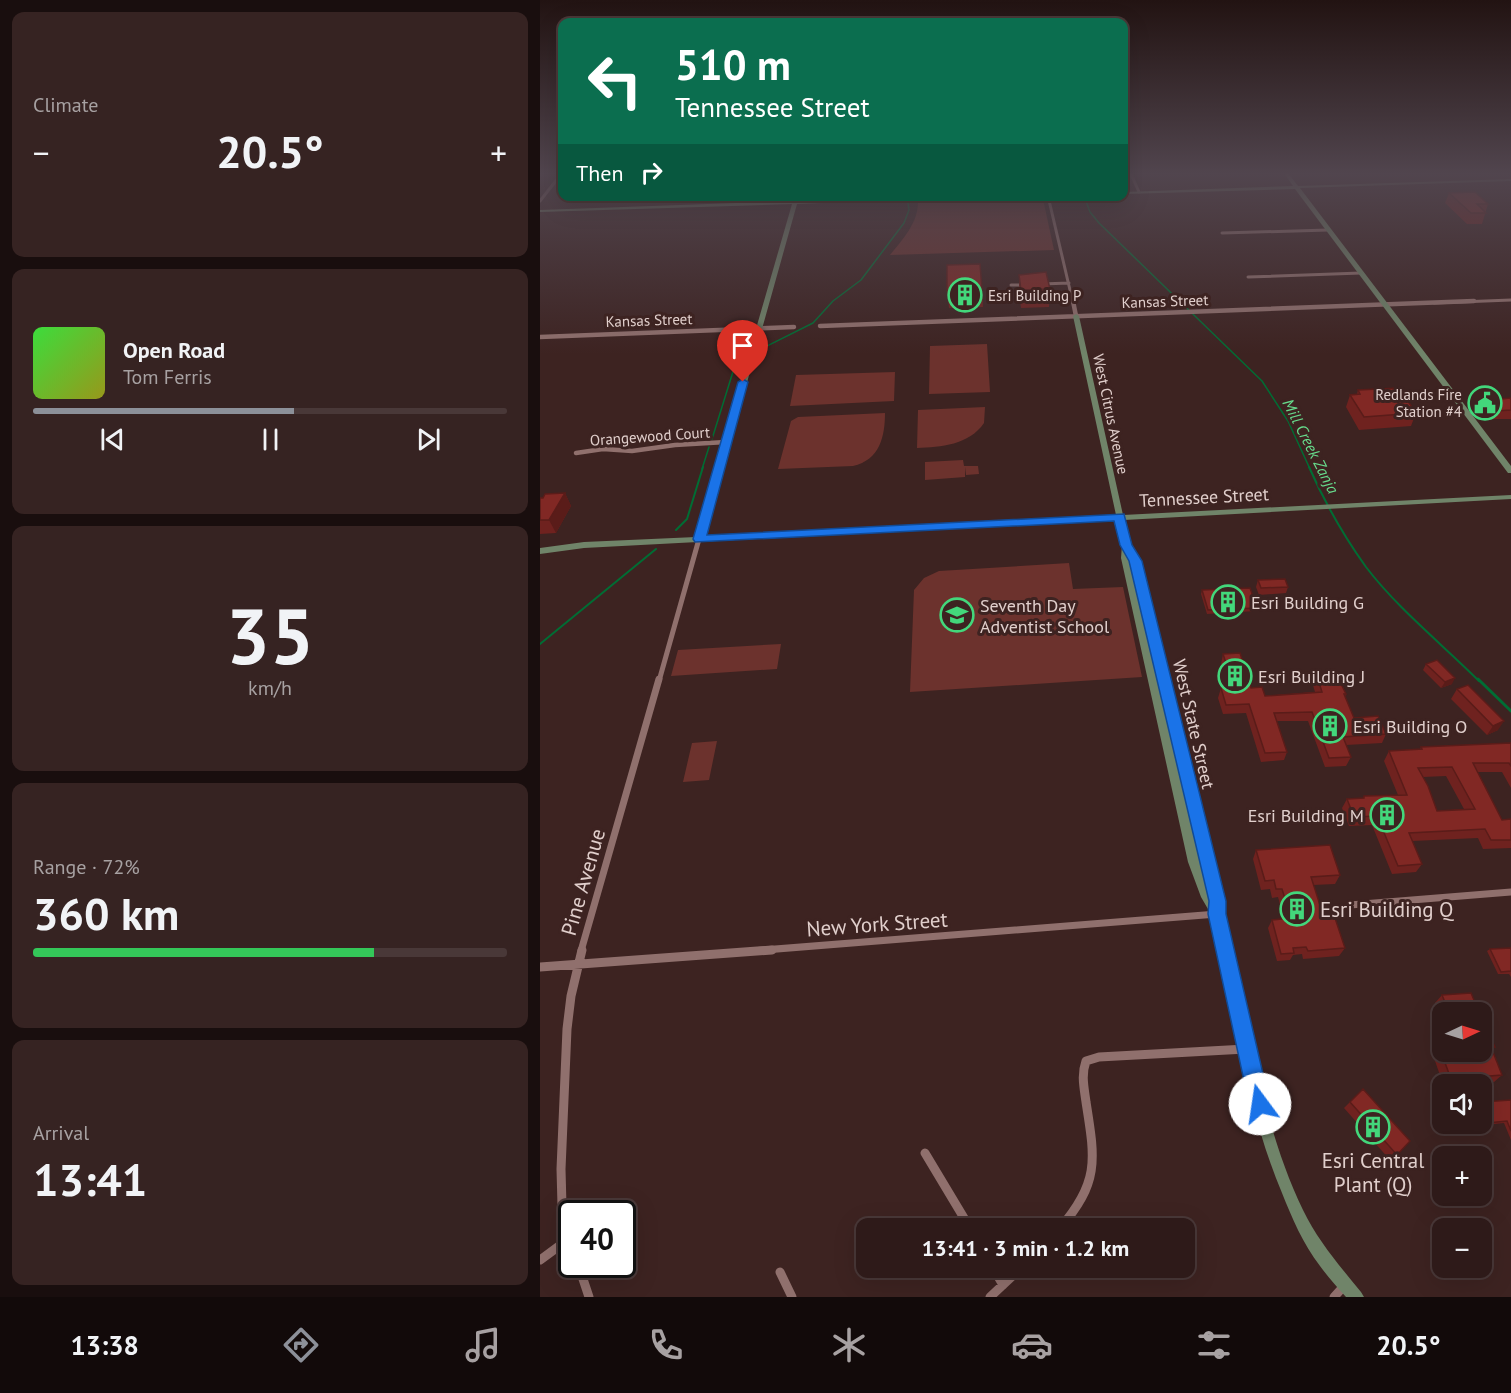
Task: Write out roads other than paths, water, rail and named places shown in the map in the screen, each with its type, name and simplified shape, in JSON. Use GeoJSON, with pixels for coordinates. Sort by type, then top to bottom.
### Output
{"type":"FeatureCollection","features":[{"type":"Feature","properties":{"kind":"street"},"geometry":{"type":"LineString","coordinates":[[699,539],[786,234]]}},
{"type":"Feature","properties":{"kind":"street"},"geometry":{"type":"LineString","coordinates":[[1057,234],[1076,316]]}},
{"type":"Feature","properties":{"kind":"street"},"geometry":{"type":"LineString","coordinates":[[1332,234],[1511,471]]}},
{"type":"Feature","properties":{"kind":"street"},"geometry":{"type":"LineString","coordinates":[[1248,277],[1361,273]]}},
{"type":"Feature","properties":{"kind":"street"},"geometry":{"type":"LineString","coordinates":[[1039,284],[1069,283]]}},
{"type":"Feature","properties":{"kind":"street"},"geometry":{"type":"LineString","coordinates":[[1011,285],[1031,285]]}},
{"type":"Feature","properties":{"kind":"street","name":"Kansas Street"},"geometry":{"type":"LineString","coordinates":[[820,326],[1511,300]]}},
{"type":"Feature","properties":{"kind":"street","name":"West Citrus Avenue"},"geometry":{"type":"LineString","coordinates":[[1076,316],[1119,517]]}},
{"type":"Feature","properties":{"kind":"street","name":"Kansas Street"},"geometry":{"type":"LineString","coordinates":[[540,337],[794,327]]}},
{"type":"Feature","properties":{"kind":"street","name":"Orangewood Court"},"geometry":{"type":"LineString","coordinates":[[576,453],[603,449],[632,451],[675,445],[726,442]]}},
{"type":"Feature","properties":{"kind":"street","name":"Tennessee Street"},"geometry":{"type":"LineString","coordinates":[[540,550],[584,545],[1511,497]]}},
{"type":"Feature","properties":{"kind":"street","name":"West State Street"},"geometry":{"type":"LineString","coordinates":[[1119,517],[1126,545],[1125,558],[1194,862],[1207,897],[1217,914],[1246,1048],[1273,1156],[1339,1291],[1356,1297]]}},
{"type":"Feature","properties":{"kind":"street","name":"Pine Avenue"},"geometry":{"type":"LineString","coordinates":[[562,1200],[562,1106],[571,996],[578,963],[699,539]]}},
{"type":"Feature","properties":{"kind":"street"},"geometry":{"type":"LineString","coordinates":[[1350,905],[1511,892]]}},
{"type":"Feature","properties":{"kind":"street","name":"New York Street"},"geometry":{"type":"LineString","coordinates":[[540,967],[908,940],[1217,914]]}},
{"type":"Feature","properties":{"kind":"street"},"geometry":{"type":"LineString","coordinates":[[1069,1218],[1080,1205],[1091,1174],[1092,1132],[1082,1083],[1086,1061],[1099,1057],[1246,1048]]}},
{"type":"Feature","properties":{"kind":"street"},"geometry":{"type":"LineString","coordinates":[[925,1154],[964,1218]]}},
{"type":"Feature","properties":{"kind":"street"},"geometry":{"type":"LineString","coordinates":[[540,1260],[558,1248]]}},
{"type":"Feature","properties":{"kind":"street"},"geometry":{"type":"LineString","coordinates":[[780,1272],[792,1297]]}},
{"type":"Feature","properties":{"kind":"street"},"geometry":{"type":"LineString","coordinates":[[583,1278],[589,1297]]}},
{"type":"Feature","properties":{"kind":"street"},"geometry":{"type":"LineString","coordinates":[[999,1278],[1004,1285]]}},
{"type":"Feature","properties":{"kind":"street"},"geometry":{"type":"LineString","coordinates":[[990,1297],[1011,1278]]}},
{"type":"Feature","properties":{"kind":"waterway"},"geometry":{"type":"LineString","coordinates":[[755,352],[813,323],[833,301],[861,280],[896,234]]}},
{"type":"Feature","properties":{"kind":"waterway","name":"Mill Creek Zanja"},"geometry":{"type":"LineString","coordinates":[[1110,234],[1262,381],[1288,421],[1310,469]]}},
{"type":"Feature","properties":{"kind":"waterway"},"geometry":{"type":"LineString","coordinates":[[712,439],[736,362],[745,355]]}},
{"type":"Feature","properties":{"kind":"waterway"},"geometry":{"type":"LineString","coordinates":[[702,469],[709,447]]}},
{"type":"Feature","properties":{"kind":"waterway"},"geometry":{"type":"LineString","coordinates":[[676,530],[687,519],[703,467]]}},
{"type":"Feature","properties":{"kind":"waterway","name":"Mill Creek Zanja"},"geometry":{"type":"LineString","coordinates":[[1309,467],[1335,518],[1366,567],[1406,612],[1479,681]]}},
{"type":"Feature","properties":{"kind":"waterway"},"geometry":{"type":"LineString","coordinates":[[540,644],[656,549]]}},
{"type":"Feature","properties":{"kind":"waterway","name":"Mill Creek Zanja"},"geometry":{"type":"LineString","coordinates":[[1478,679],[1511,711]]}},
{"type":"Feature","properties":{"kind":"place","name":"Esri Building P"},"geometry":{"type":"Point","coordinates":[965,295]}},
{"type":"Feature","properties":{"kind":"place","name":"Redlands Fire Station #4"},"geometry":{"type":"Point","coordinates":[1485,403]}},
{"type":"Feature","properties":{"kind":"place","name":"Esri Building G"},"geometry":{"type":"Point","coordinates":[1228,602]}},
{"type":"Feature","properties":{"kind":"place","name":"Seventh Day Adventist School"},"geometry":{"type":"Point","coordinates":[957,615]}},
{"type":"Feature","properties":{"kind":"place","name":"Esri Building J"},"geometry":{"type":"Point","coordinates":[1235,676]}},
{"type":"Feature","properties":{"kind":"place","name":"Esri Building O"},"geometry":{"type":"Point","coordinates":[1330,726]}},
{"type":"Feature","properties":{"kind":"place","name":"Esri Building M"},"geometry":{"type":"Point","coordinates":[1387,815]}},
{"type":"Feature","properties":{"kind":"place","name":"Esri Building Q"},"geometry":{"type":"Point","coordinates":[1297,909]}},
{"type":"Feature","properties":{"kind":"place","name":"Esri Central Plant (Q)"},"geometry":{"type":"Point","coordinates":[1373,1127]}}]}
